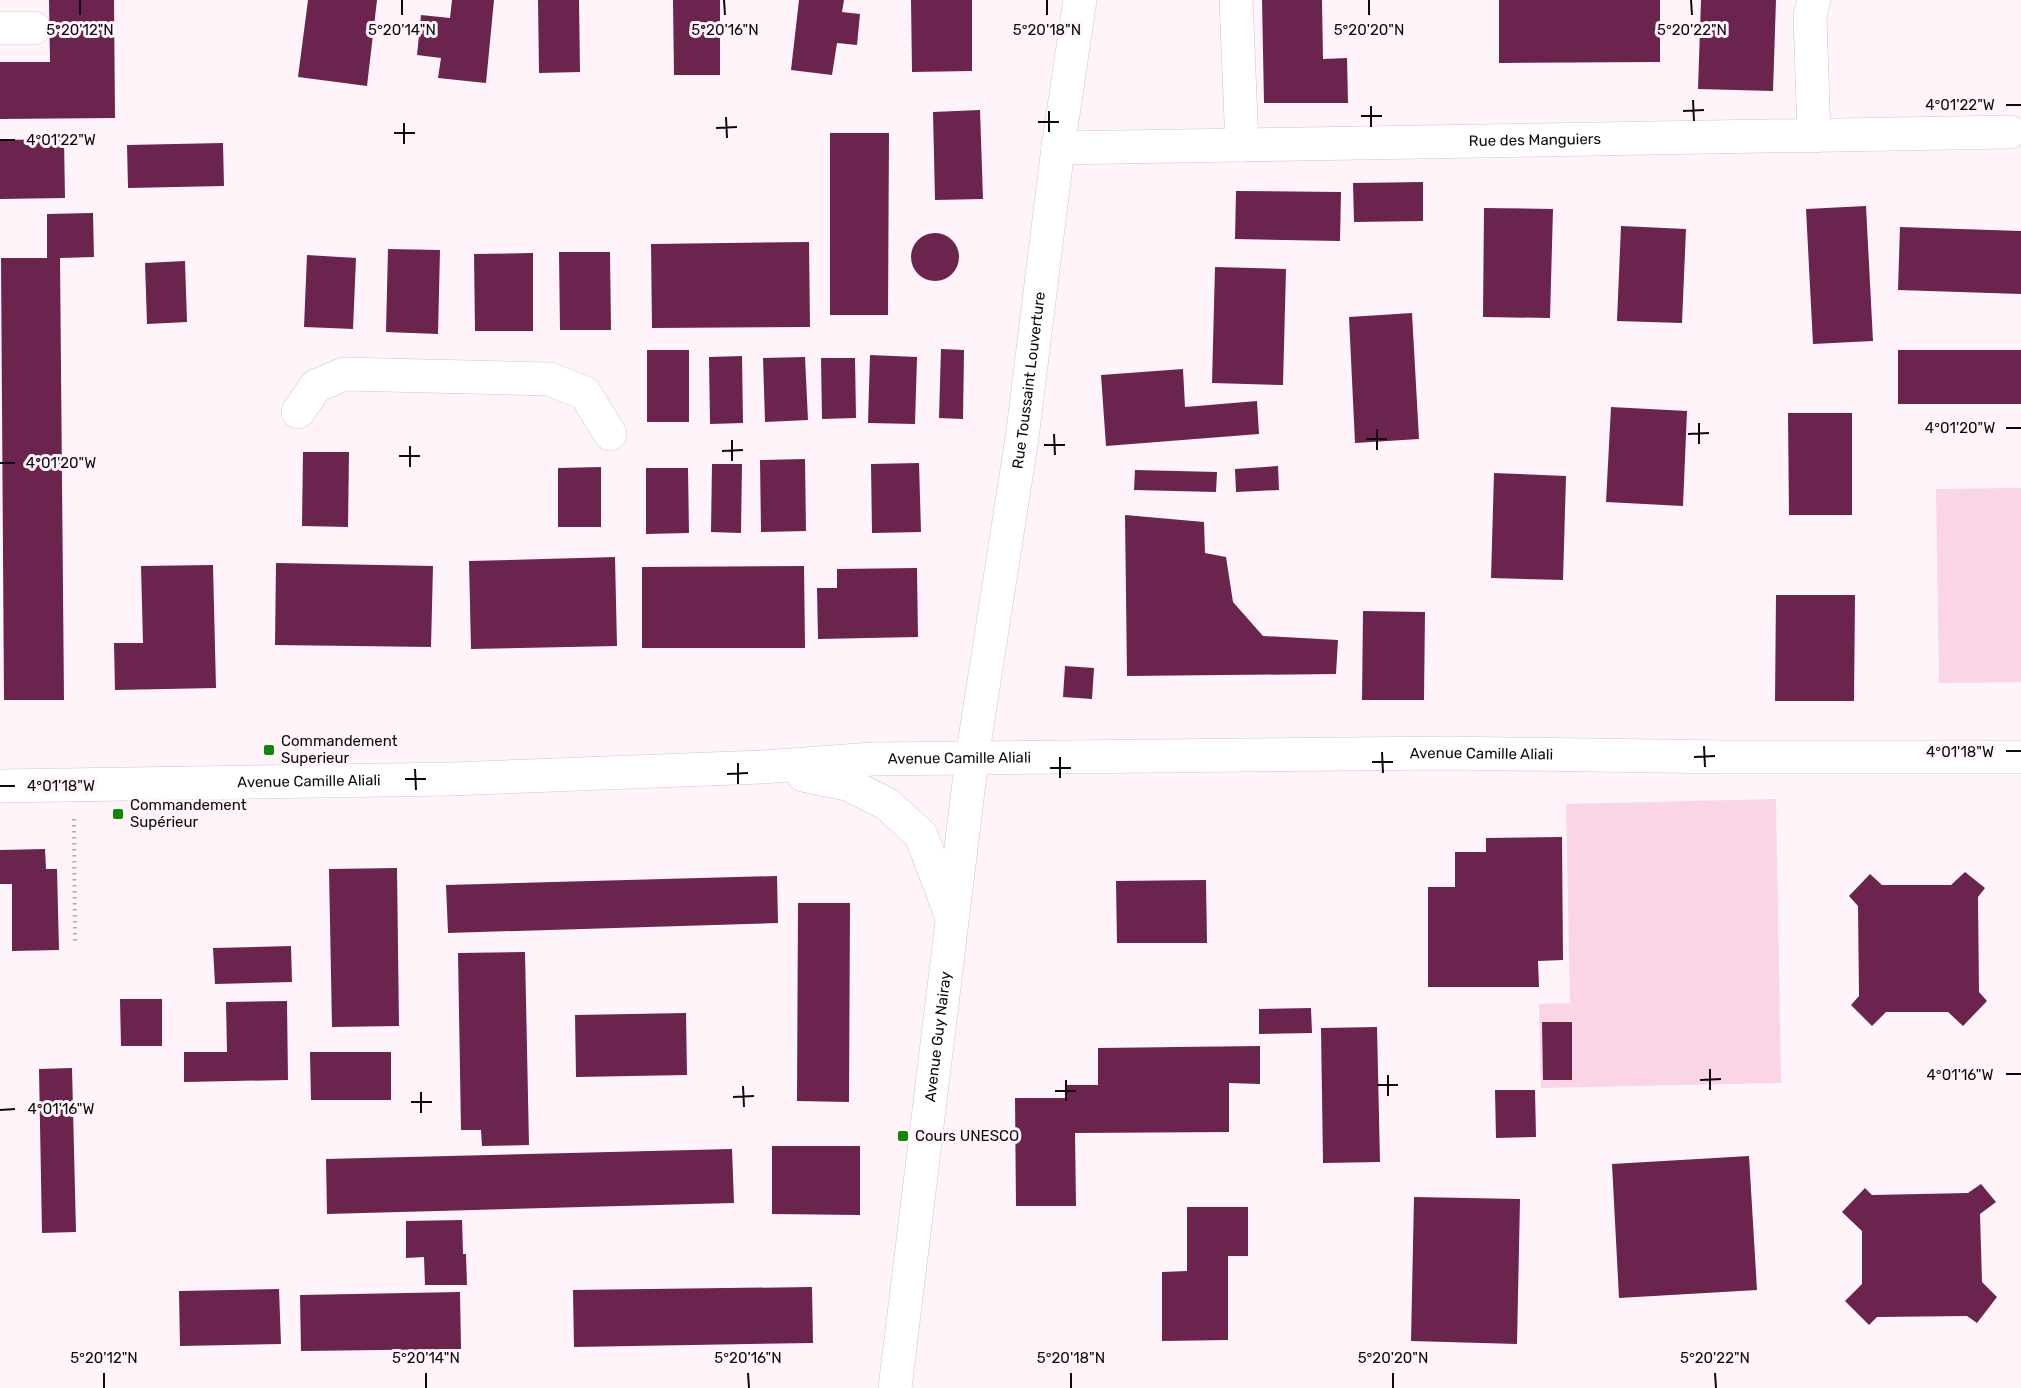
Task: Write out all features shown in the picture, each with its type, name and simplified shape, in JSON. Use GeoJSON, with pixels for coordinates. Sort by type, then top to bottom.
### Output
{"type":"FeatureCollection","features":[{"type":"Feature","properties":{"kind":"main road","name":"Rue Toussaint Louverture"},"geometry":{"type":"LineString","coordinates":[[972,758],[1022,438],[1058,148],[1080,0]]}},
{"type":"Feature","properties":{"kind":"main road"},"geometry":{"type":"LineString","coordinates":[[1236,0],[1242,144]]}},
{"type":"Feature","properties":{"kind":"main road"},"geometry":{"type":"LineString","coordinates":[[1814,0],[1810,16],[1814,136]]}},
{"type":"Feature","properties":{"kind":"main road"},"geometry":{"type":"LineString","coordinates":[[0,28],[34,28]]}},
{"type":"Feature","properties":{"kind":"main road","name":"Rue des Manguiers"},"geometry":{"type":"LineString","coordinates":[[1058,148],[2010,132]]}},
{"type":"Feature","properties":{"kind":"main road"},"geometry":{"type":"LineString","coordinates":[[298,412],[316,386],[344,374],[549,379],[585,393],[610,434]]}},
{"type":"Feature","properties":{"kind":"main road","name":"Avenue Camille Aliali"},"geometry":{"type":"LineString","coordinates":[[0,786],[451,780],[761,767],[873,759],[1447,753],[1725,757],[2021,757]]}},
{"type":"Feature","properties":{"kind":"main road","name":"Avenue Guy Nairay"},"geometry":{"type":"LineString","coordinates":[[895,1388],[972,758]]}},
{"type":"Feature","properties":{"kind":"main road","name":"Avenue Camille Aliali"},"geometry":{"type":"LineString","coordinates":[[761,767],[847,784],[887,804],[921,835],[952,920]]}},
{"type":"Feature","properties":{"kind":"path"},"geometry":{"type":"LineString","coordinates":[[73,786],[75,945]]}},
{"type":"Feature","properties":{"kind":"shaded area"},"geometry":{"type":"Polygon","coordinates":[[[2021,488],[2021,682],[1939,683],[1936,489],[2021,488]]]}},
{"type":"Feature","properties":{"kind":"shaded area"},"geometry":{"type":"Polygon","coordinates":[[[1776,799],[1781,1083],[1541,1088],[1539,1004],[1570,1003],[1566,804],[1776,799]]]}},
{"type":"Feature","properties":{"kind":"building"},"geometry":{"type":"Polygon","coordinates":[[[49,0],[114,0],[115,118],[0,119],[0,62],[50,62],[49,0]]]}},
{"type":"Feature","properties":{"kind":"building"},"geometry":{"type":"Polygon","coordinates":[[[308,0],[377,0],[367,86],[298,77],[308,0]]]}},
{"type":"Feature","properties":{"kind":"building"},"geometry":{"type":"Polygon","coordinates":[[[452,0],[494,0],[486,83],[438,78],[441,58],[417,55],[421,15],[450,18],[452,0]]]}},
{"type":"Feature","properties":{"kind":"building"},"geometry":{"type":"Polygon","coordinates":[[[538,0],[579,0],[580,72],[539,73],[538,0]]]}},
{"type":"Feature","properties":{"kind":"building"},"geometry":{"type":"Polygon","coordinates":[[[673,0],[720,0],[720,75],[674,75],[673,0]]]}},
{"type":"Feature","properties":{"kind":"building"},"geometry":{"type":"Polygon","coordinates":[[[799,0],[844,0],[842,12],[860,14],[857,45],[837,43],[832,75],[791,70],[799,0]]]}},
{"type":"Feature","properties":{"kind":"building"},"geometry":{"type":"Polygon","coordinates":[[[911,0],[972,0],[972,71],[912,72],[911,0]]]}},
{"type":"Feature","properties":{"kind":"building"},"geometry":{"type":"Polygon","coordinates":[[[1262,0],[1322,0],[1323,59],[1347,58],[1348,103],[1264,103],[1262,0]]]}},
{"type":"Feature","properties":{"kind":"building"},"geometry":{"type":"Polygon","coordinates":[[[1499,0],[1660,0],[1660,62],[1499,63],[1499,0]]]}},
{"type":"Feature","properties":{"kind":"building"},"geometry":{"type":"Polygon","coordinates":[[[1701,0],[1776,0],[1773,91],[1698,89],[1701,0]]]}},
{"type":"Feature","properties":{"kind":"building"},"geometry":{"type":"Polygon","coordinates":[[[980,110],[983,199],[935,200],[933,112],[980,110]]]}},
{"type":"Feature","properties":{"kind":"building"},"geometry":{"type":"Polygon","coordinates":[[[830,133],[889,133],[888,315],[830,315],[830,133]]]}},
{"type":"Feature","properties":{"kind":"building"},"geometry":{"type":"Polygon","coordinates":[[[64,139],[65,198],[0,199],[0,140],[64,139]]]}},
{"type":"Feature","properties":{"kind":"building"},"geometry":{"type":"Polygon","coordinates":[[[223,143],[224,186],[128,188],[127,145],[223,143]]]}},
{"type":"Feature","properties":{"kind":"building"},"geometry":{"type":"Polygon","coordinates":[[[1423,182],[1423,221],[1354,222],[1353,183],[1423,182]]]}},
{"type":"Feature","properties":{"kind":"building"},"geometry":{"type":"Polygon","coordinates":[[[1236,191],[1341,192],[1340,241],[1235,239],[1236,191]]]}},
{"type":"Feature","properties":{"kind":"building"},"geometry":{"type":"Polygon","coordinates":[[[1866,206],[1873,341],[1813,344],[1806,209],[1866,206]]]}},
{"type":"Feature","properties":{"kind":"building"},"geometry":{"type":"Polygon","coordinates":[[[1484,208],[1553,209],[1550,318],[1483,317],[1484,208]]]}},
{"type":"Feature","properties":{"kind":"building"},"geometry":{"type":"Polygon","coordinates":[[[93,213],[94,257],[60,258],[64,700],[4,700],[1,258],[47,258],[47,214],[93,213]]]}},
{"type":"Feature","properties":{"kind":"building"},"geometry":{"type":"Polygon","coordinates":[[[1621,226],[1686,229],[1682,323],[1617,321],[1621,226]]]}},
{"type":"Feature","properties":{"kind":"building"},"geometry":{"type":"Polygon","coordinates":[[[1900,227],[2021,231],[2021,294],[1898,290],[1900,227]]]}},
{"type":"Feature","properties":{"kind":"building"},"geometry":{"type":"Polygon","coordinates":[[[935,233],[952,240],[959,257],[952,274],[935,281],[918,274],[911,257],[918,240],[935,233]]]}},
{"type":"Feature","properties":{"kind":"building"},"geometry":{"type":"Polygon","coordinates":[[[809,242],[810,327],[652,328],[651,244],[809,242]]]}},
{"type":"Feature","properties":{"kind":"building"},"geometry":{"type":"Polygon","coordinates":[[[388,249],[440,250],[438,334],[386,332],[388,249]]]}},
{"type":"Feature","properties":{"kind":"building"},"geometry":{"type":"Polygon","coordinates":[[[559,252],[610,252],[611,330],[560,330],[559,252]]]}},
{"type":"Feature","properties":{"kind":"building"},"geometry":{"type":"Polygon","coordinates":[[[533,253],[533,331],[475,331],[474,254],[533,253]]]}},
{"type":"Feature","properties":{"kind":"building"},"geometry":{"type":"Polygon","coordinates":[[[307,255],[356,258],[353,329],[304,327],[307,255]]]}},
{"type":"Feature","properties":{"kind":"building"},"geometry":{"type":"Polygon","coordinates":[[[185,261],[187,322],[147,324],[145,263],[185,261]]]}},
{"type":"Feature","properties":{"kind":"building"},"geometry":{"type":"Polygon","coordinates":[[[1215,267],[1286,269],[1283,385],[1212,383],[1215,267]]]}},
{"type":"Feature","properties":{"kind":"building"},"geometry":{"type":"Polygon","coordinates":[[[1412,313],[1419,439],[1355,443],[1349,317],[1412,313]]]}},
{"type":"Feature","properties":{"kind":"building"},"geometry":{"type":"Polygon","coordinates":[[[941,349],[964,350],[963,419],[939,418],[941,349]]]}},
{"type":"Feature","properties":{"kind":"building"},"geometry":{"type":"Polygon","coordinates":[[[647,350],[689,350],[689,422],[647,422],[647,350]]]}},
{"type":"Feature","properties":{"kind":"building"},"geometry":{"type":"Polygon","coordinates":[[[1898,350],[2021,350],[2021,404],[1898,404],[1898,350]]]}},
{"type":"Feature","properties":{"kind":"building"},"geometry":{"type":"Polygon","coordinates":[[[870,355],[917,357],[915,424],[868,423],[870,355]]]}},
{"type":"Feature","properties":{"kind":"building"},"geometry":{"type":"Polygon","coordinates":[[[742,356],[743,423],[710,424],[709,357],[742,356]]]}},
{"type":"Feature","properties":{"kind":"building"},"geometry":{"type":"Polygon","coordinates":[[[805,357],[808,420],[765,422],[763,358],[805,357]]]}},
{"type":"Feature","properties":{"kind":"building"},"geometry":{"type":"Polygon","coordinates":[[[821,358],[855,358],[856,418],[822,419],[821,358]]]}},
{"type":"Feature","properties":{"kind":"building"},"geometry":{"type":"Polygon","coordinates":[[[1183,369],[1185,407],[1257,401],[1259,434],[1106,446],[1101,375],[1183,369]]]}},
{"type":"Feature","properties":{"kind":"building"},"geometry":{"type":"Polygon","coordinates":[[[1611,407],[1687,411],[1683,506],[1606,502],[1611,407]]]}},
{"type":"Feature","properties":{"kind":"building"},"geometry":{"type":"Polygon","coordinates":[[[1788,413],[1852,413],[1852,515],[1789,515],[1788,413]]]}},
{"type":"Feature","properties":{"kind":"building"},"geometry":{"type":"Polygon","coordinates":[[[303,452],[349,452],[348,527],[302,526],[303,452]]]}},
{"type":"Feature","properties":{"kind":"building"},"geometry":{"type":"Polygon","coordinates":[[[805,459],[806,531],[761,532],[760,460],[805,459]]]}},
{"type":"Feature","properties":{"kind":"building"},"geometry":{"type":"Polygon","coordinates":[[[919,463],[921,532],[872,533],[871,464],[919,463]]]}},
{"type":"Feature","properties":{"kind":"building"},"geometry":{"type":"Polygon","coordinates":[[[712,464],[742,464],[741,533],[711,532],[712,464]]]}},
{"type":"Feature","properties":{"kind":"building"},"geometry":{"type":"Polygon","coordinates":[[[1278,466],[1279,490],[1236,492],[1235,469],[1278,466]]]}},
{"type":"Feature","properties":{"kind":"building"},"geometry":{"type":"Polygon","coordinates":[[[601,467],[601,527],[558,527],[558,468],[601,467]]]}},
{"type":"Feature","properties":{"kind":"building"},"geometry":{"type":"Polygon","coordinates":[[[646,468],[688,468],[689,533],[646,534],[646,468]]]}},
{"type":"Feature","properties":{"kind":"building"},"geometry":{"type":"Polygon","coordinates":[[[1135,470],[1217,472],[1216,492],[1134,490],[1135,470]]]}},
{"type":"Feature","properties":{"kind":"building"},"geometry":{"type":"Polygon","coordinates":[[[1494,473],[1566,476],[1563,580],[1491,578],[1494,473]]]}},
{"type":"Feature","properties":{"kind":"building"},"geometry":{"type":"Polygon","coordinates":[[[1125,515],[1204,522],[1205,553],[1226,557],[1233,602],[1263,636],[1338,640],[1336,674],[1127,676],[1125,515]]]}},
{"type":"Feature","properties":{"kind":"building"},"geometry":{"type":"Polygon","coordinates":[[[615,557],[617,646],[471,649],[469,561],[615,557]]]}},
{"type":"Feature","properties":{"kind":"building"},"geometry":{"type":"Polygon","coordinates":[[[276,563],[433,566],[431,647],[275,645],[276,563]]]}},
{"type":"Feature","properties":{"kind":"building"},"geometry":{"type":"Polygon","coordinates":[[[213,565],[216,688],[115,690],[114,643],[143,643],[141,566],[213,565]]]}},
{"type":"Feature","properties":{"kind":"building"},"geometry":{"type":"Polygon","coordinates":[[[804,566],[805,648],[642,648],[642,567],[804,566]]]}},
{"type":"Feature","properties":{"kind":"building"},"geometry":{"type":"Polygon","coordinates":[[[917,568],[918,637],[818,639],[817,588],[837,588],[837,569],[917,568]]]}},
{"type":"Feature","properties":{"kind":"building"},"geometry":{"type":"Polygon","coordinates":[[[1776,595],[1855,595],[1854,701],[1775,701],[1776,595]]]}},
{"type":"Feature","properties":{"kind":"building"},"geometry":{"type":"Polygon","coordinates":[[[1363,611],[1425,612],[1424,700],[1362,700],[1363,611]]]}},
{"type":"Feature","properties":{"kind":"building"},"geometry":{"type":"Polygon","coordinates":[[[1065,666],[1094,668],[1092,699],[1063,697],[1065,666]]]}},
{"type":"Feature","properties":{"kind":"building"},"geometry":{"type":"Polygon","coordinates":[[[1562,837],[1563,960],[1538,961],[1539,987],[1428,987],[1428,887],[1455,887],[1455,852],[1486,852],[1486,838],[1562,837]]]}},
{"type":"Feature","properties":{"kind":"building"},"geometry":{"type":"Polygon","coordinates":[[[45,849],[46,869],[57,869],[59,950],[12,951],[12,884],[0,884],[0,850],[45,849]]]}},
{"type":"Feature","properties":{"kind":"building"},"geometry":{"type":"Polygon","coordinates":[[[397,868],[399,1026],[332,1027],[329,869],[397,868]]]}},
{"type":"Feature","properties":{"kind":"building"},"geometry":{"type":"Polygon","coordinates":[[[1965,872],[1985,888],[1978,897],[1979,992],[1987,1001],[1963,1026],[1948,1012],[1886,1012],[1872,1026],[1851,1005],[1859,996],[1858,906],[1849,896],[1870,874],[1882,885],[1951,885],[1965,872]]]}},
{"type":"Feature","properties":{"kind":"building"},"geometry":{"type":"Polygon","coordinates":[[[777,876],[778,923],[448,933],[446,885],[777,876]]]}},
{"type":"Feature","properties":{"kind":"building"},"geometry":{"type":"Polygon","coordinates":[[[1206,880],[1207,943],[1117,943],[1116,881],[1206,880]]]}},
{"type":"Feature","properties":{"kind":"building"},"geometry":{"type":"Polygon","coordinates":[[[798,903],[850,903],[849,1102],[797,1101],[798,903]]]}},
{"type":"Feature","properties":{"kind":"building"},"geometry":{"type":"Polygon","coordinates":[[[291,946],[292,982],[215,984],[213,948],[291,946]]]}},
{"type":"Feature","properties":{"kind":"building"},"geometry":{"type":"Polygon","coordinates":[[[525,952],[529,1145],[482,1146],[481,1130],[461,1130],[458,953],[525,952]]]}},
{"type":"Feature","properties":{"kind":"building"},"geometry":{"type":"Polygon","coordinates":[[[120,999],[162,999],[162,1046],[121,1046],[120,999]]]}},
{"type":"Feature","properties":{"kind":"building"},"geometry":{"type":"Polygon","coordinates":[[[287,1001],[288,1080],[184,1082],[184,1052],[227,1052],[226,1002],[287,1001]]]}},
{"type":"Feature","properties":{"kind":"building"},"geometry":{"type":"Polygon","coordinates":[[[1311,1008],[1312,1033],[1259,1034],[1259,1009],[1311,1008]]]}},
{"type":"Feature","properties":{"kind":"building"},"geometry":{"type":"Polygon","coordinates":[[[686,1013],[687,1075],[576,1077],[575,1015],[686,1013]]]}},
{"type":"Feature","properties":{"kind":"building"},"geometry":{"type":"Polygon","coordinates":[[[1542,1022],[1572,1022],[1572,1080],[1543,1080],[1542,1022]]]}},
{"type":"Feature","properties":{"kind":"building"},"geometry":{"type":"Polygon","coordinates":[[[1377,1027],[1380,1162],[1323,1163],[1321,1028],[1377,1027]]]}},
{"type":"Feature","properties":{"kind":"building"},"geometry":{"type":"Polygon","coordinates":[[[1260,1046],[1260,1084],[1229,1083],[1229,1132],[1075,1133],[1076,1206],[1016,1206],[1015,1098],[1065,1098],[1065,1085],[1098,1085],[1098,1048],[1260,1046]]]}},
{"type":"Feature","properties":{"kind":"building"},"geometry":{"type":"Polygon","coordinates":[[[310,1052],[391,1052],[391,1100],[311,1100],[310,1052]]]}},
{"type":"Feature","properties":{"kind":"building"},"geometry":{"type":"Polygon","coordinates":[[[72,1068],[76,1232],[42,1233],[39,1069],[72,1068]]]}},
{"type":"Feature","properties":{"kind":"building"},"geometry":{"type":"Polygon","coordinates":[[[1495,1090],[1535,1090],[1536,1137],[1496,1138],[1495,1090]]]}},
{"type":"Feature","properties":{"kind":"building"},"geometry":{"type":"Polygon","coordinates":[[[772,1146],[860,1146],[860,1215],[772,1214],[772,1146]]]}},
{"type":"Feature","properties":{"kind":"building"},"geometry":{"type":"Polygon","coordinates":[[[732,1149],[734,1203],[327,1214],[326,1159],[732,1149]]]}},
{"type":"Feature","properties":{"kind":"building"},"geometry":{"type":"Polygon","coordinates":[[[1749,1156],[1757,1290],[1619,1298],[1612,1164],[1749,1156]]]}},
{"type":"Feature","properties":{"kind":"building"},"geometry":{"type":"Polygon","coordinates":[[[1981,1184],[1996,1202],[1980,1214],[1982,1282],[1997,1297],[1977,1323],[1967,1316],[1877,1317],[1869,1325],[1845,1301],[1862,1284],[1862,1231],[1842,1212],[1865,1188],[1872,1195],[1968,1193],[1981,1184]]]}},
{"type":"Feature","properties":{"kind":"building"},"geometry":{"type":"Polygon","coordinates":[[[1414,1197],[1520,1199],[1517,1344],[1411,1341],[1414,1197]]]}},
{"type":"Feature","properties":{"kind":"building"},"geometry":{"type":"Polygon","coordinates":[[[1187,1207],[1248,1207],[1248,1256],[1228,1256],[1228,1340],[1162,1341],[1162,1272],[1187,1271],[1187,1207]]]}},
{"type":"Feature","properties":{"kind":"building"},"geometry":{"type":"Polygon","coordinates":[[[462,1220],[467,1285],[425,1285],[424,1257],[406,1258],[406,1221],[462,1220]]]}},
{"type":"Feature","properties":{"kind":"building"},"geometry":{"type":"Polygon","coordinates":[[[812,1287],[813,1343],[574,1347],[573,1290],[812,1287]]]}},
{"type":"Feature","properties":{"kind":"building"},"geometry":{"type":"Polygon","coordinates":[[[279,1289],[281,1344],[180,1346],[179,1291],[279,1289]]]}},
{"type":"Feature","properties":{"kind":"building"},"geometry":{"type":"Polygon","coordinates":[[[460,1292],[461,1349],[301,1351],[300,1295],[460,1292]]]}},
{"type":"Feature","properties":{"kind":"place","name":"Commandement Superieur"},"geometry":{"type":"Point","coordinates":[269,750]}},
{"type":"Feature","properties":{"kind":"place","name":"Commandement Supérieur"},"geometry":{"type":"Point","coordinates":[118,814]}},
{"type":"Feature","properties":{"kind":"place","name":"Cours UNESCO"},"geometry":{"type":"Point","coordinates":[903,1136]}}]}
